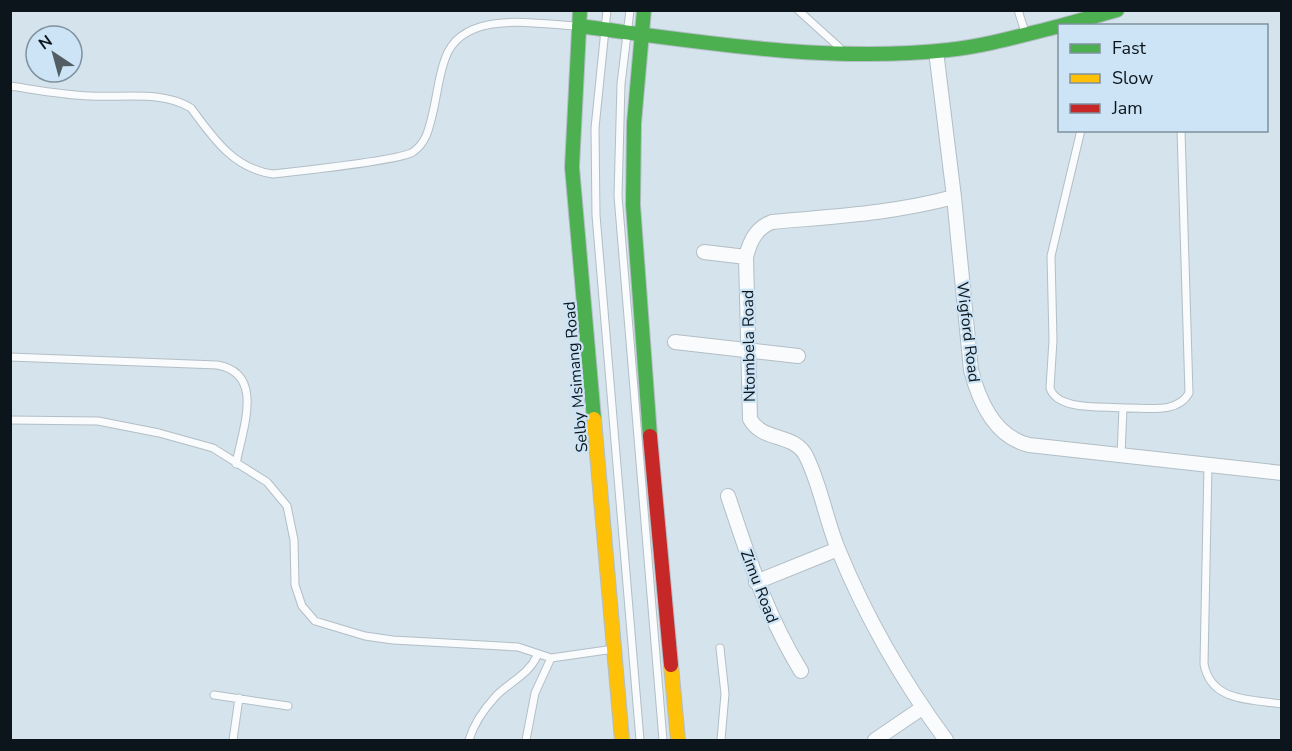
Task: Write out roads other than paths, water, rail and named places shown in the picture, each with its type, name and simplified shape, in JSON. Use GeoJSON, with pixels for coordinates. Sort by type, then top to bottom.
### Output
{"type":"FeatureCollection","features":[{"type":"Feature","properties":{"kind":"main road","name":"Selby Msimang Road"},"geometry":{"type":"LineString","coordinates":[[580,10],[572,167],[622,741]]}},
{"type":"Feature","properties":{"kind":"main road"},"geometry":{"type":"LineString","coordinates":[[644,10],[634,33],[633,205],[678,741]]}},
{"type":"Feature","properties":{"kind":"main road"},"geometry":{"type":"LineString","coordinates":[[1066,24],[1099,13],[1117,10]]}},
{"type":"Feature","properties":{"kind":"main road"},"geometry":{"type":"LineString","coordinates":[[579,26],[846,53],[936,51],[1058,26]]}},
{"type":"Feature","properties":{"kind":"street","name":"Wigford Road"},"geometry":{"type":"LineString","coordinates":[[936,51],[954,197],[971,370],[978,396],[990,416],[1016,442],[1281,473]]}},
{"type":"Feature","properties":{"kind":"street","name":"Ntombela Road"},"geometry":{"type":"LineString","coordinates":[[946,741],[892,662],[838,549],[803,450],[796,443],[759,432],[750,419],[746,257],[752,237],[764,225],[772,222],[875,214],[954,197]]}},
{"type":"Feature","properties":{"kind":"street"},"geometry":{"type":"LineString","coordinates":[[704,252],[746,257]]}},
{"type":"Feature","properties":{"kind":"street"},"geometry":{"type":"LineString","coordinates":[[675,342],[798,356]]}},
{"type":"Feature","properties":{"kind":"street","name":"Zimu Road"},"geometry":{"type":"LineString","coordinates":[[728,496],[756,582],[781,638],[801,671]]}},
{"type":"Feature","properties":{"kind":"street"},"geometry":{"type":"LineString","coordinates":[[756,582],[838,549]]}},
{"type":"Feature","properties":{"kind":"street"},"geometry":{"type":"LineString","coordinates":[[875,741],[922,708]]}},
{"type":"Feature","properties":{"kind":"lane"},"geometry":{"type":"LineString","coordinates":[[607,10],[595,128],[596,214],[640,741]]}},
{"type":"Feature","properties":{"kind":"lane"},"geometry":{"type":"LineString","coordinates":[[630,10],[634,33],[621,84],[618,196],[663,741]]}},
{"type":"Feature","properties":{"kind":"lane"},"geometry":{"type":"LineString","coordinates":[[798,10],[846,53]]}},
{"type":"Feature","properties":{"kind":"lane"},"geometry":{"type":"LineString","coordinates":[[1018,10],[1026,34]]}},
{"type":"Feature","properties":{"kind":"lane"},"geometry":{"type":"LineString","coordinates":[[10,87],[89,96],[161,97],[182,102],[191,108],[232,157],[258,172],[273,174],[411,153],[428,134],[445,58],[455,40],[472,29],[514,24],[579,26]]}},
{"type":"Feature","properties":{"kind":"lane"},"geometry":{"type":"LineString","coordinates":[[1081,132],[1051,256],[1053,340],[1050,388],[1052,394],[1060,401],[1123,408],[1168,408],[1182,403],[1189,393],[1180,132]]}},
{"type":"Feature","properties":{"kind":"lane"},"geometry":{"type":"LineString","coordinates":[[10,357],[217,364],[235,369],[247,385],[246,410],[236,464]]}},
{"type":"Feature","properties":{"kind":"lane"},"geometry":{"type":"LineString","coordinates":[[1121,455],[1123,408]]}},
{"type":"Feature","properties":{"kind":"lane"},"geometry":{"type":"LineString","coordinates":[[10,420],[98,422],[159,433],[213,448],[267,482],[287,507],[294,540],[295,585],[302,606],[315,621],[340,630],[374,637],[509,646],[537,656],[551,658],[615,649]]}},
{"type":"Feature","properties":{"kind":"lane"},"geometry":{"type":"LineString","coordinates":[[1208,465],[1204,664],[1206,678],[1227,695],[1281,704]]}},
{"type":"Feature","properties":{"kind":"lane"},"geometry":{"type":"LineString","coordinates":[[720,648],[725,694],[721,741]]}},
{"type":"Feature","properties":{"kind":"lane"},"geometry":{"type":"LineString","coordinates":[[469,741],[473,728],[497,695],[530,668],[537,656]]}},
{"type":"Feature","properties":{"kind":"lane"},"geometry":{"type":"LineString","coordinates":[[526,741],[536,693],[551,658]]}},
{"type":"Feature","properties":{"kind":"lane"},"geometry":{"type":"LineString","coordinates":[[214,695],[288,706]]}},
{"type":"Feature","properties":{"kind":"lane"},"geometry":{"type":"LineString","coordinates":[[232,741],[239,699]]}}]}
